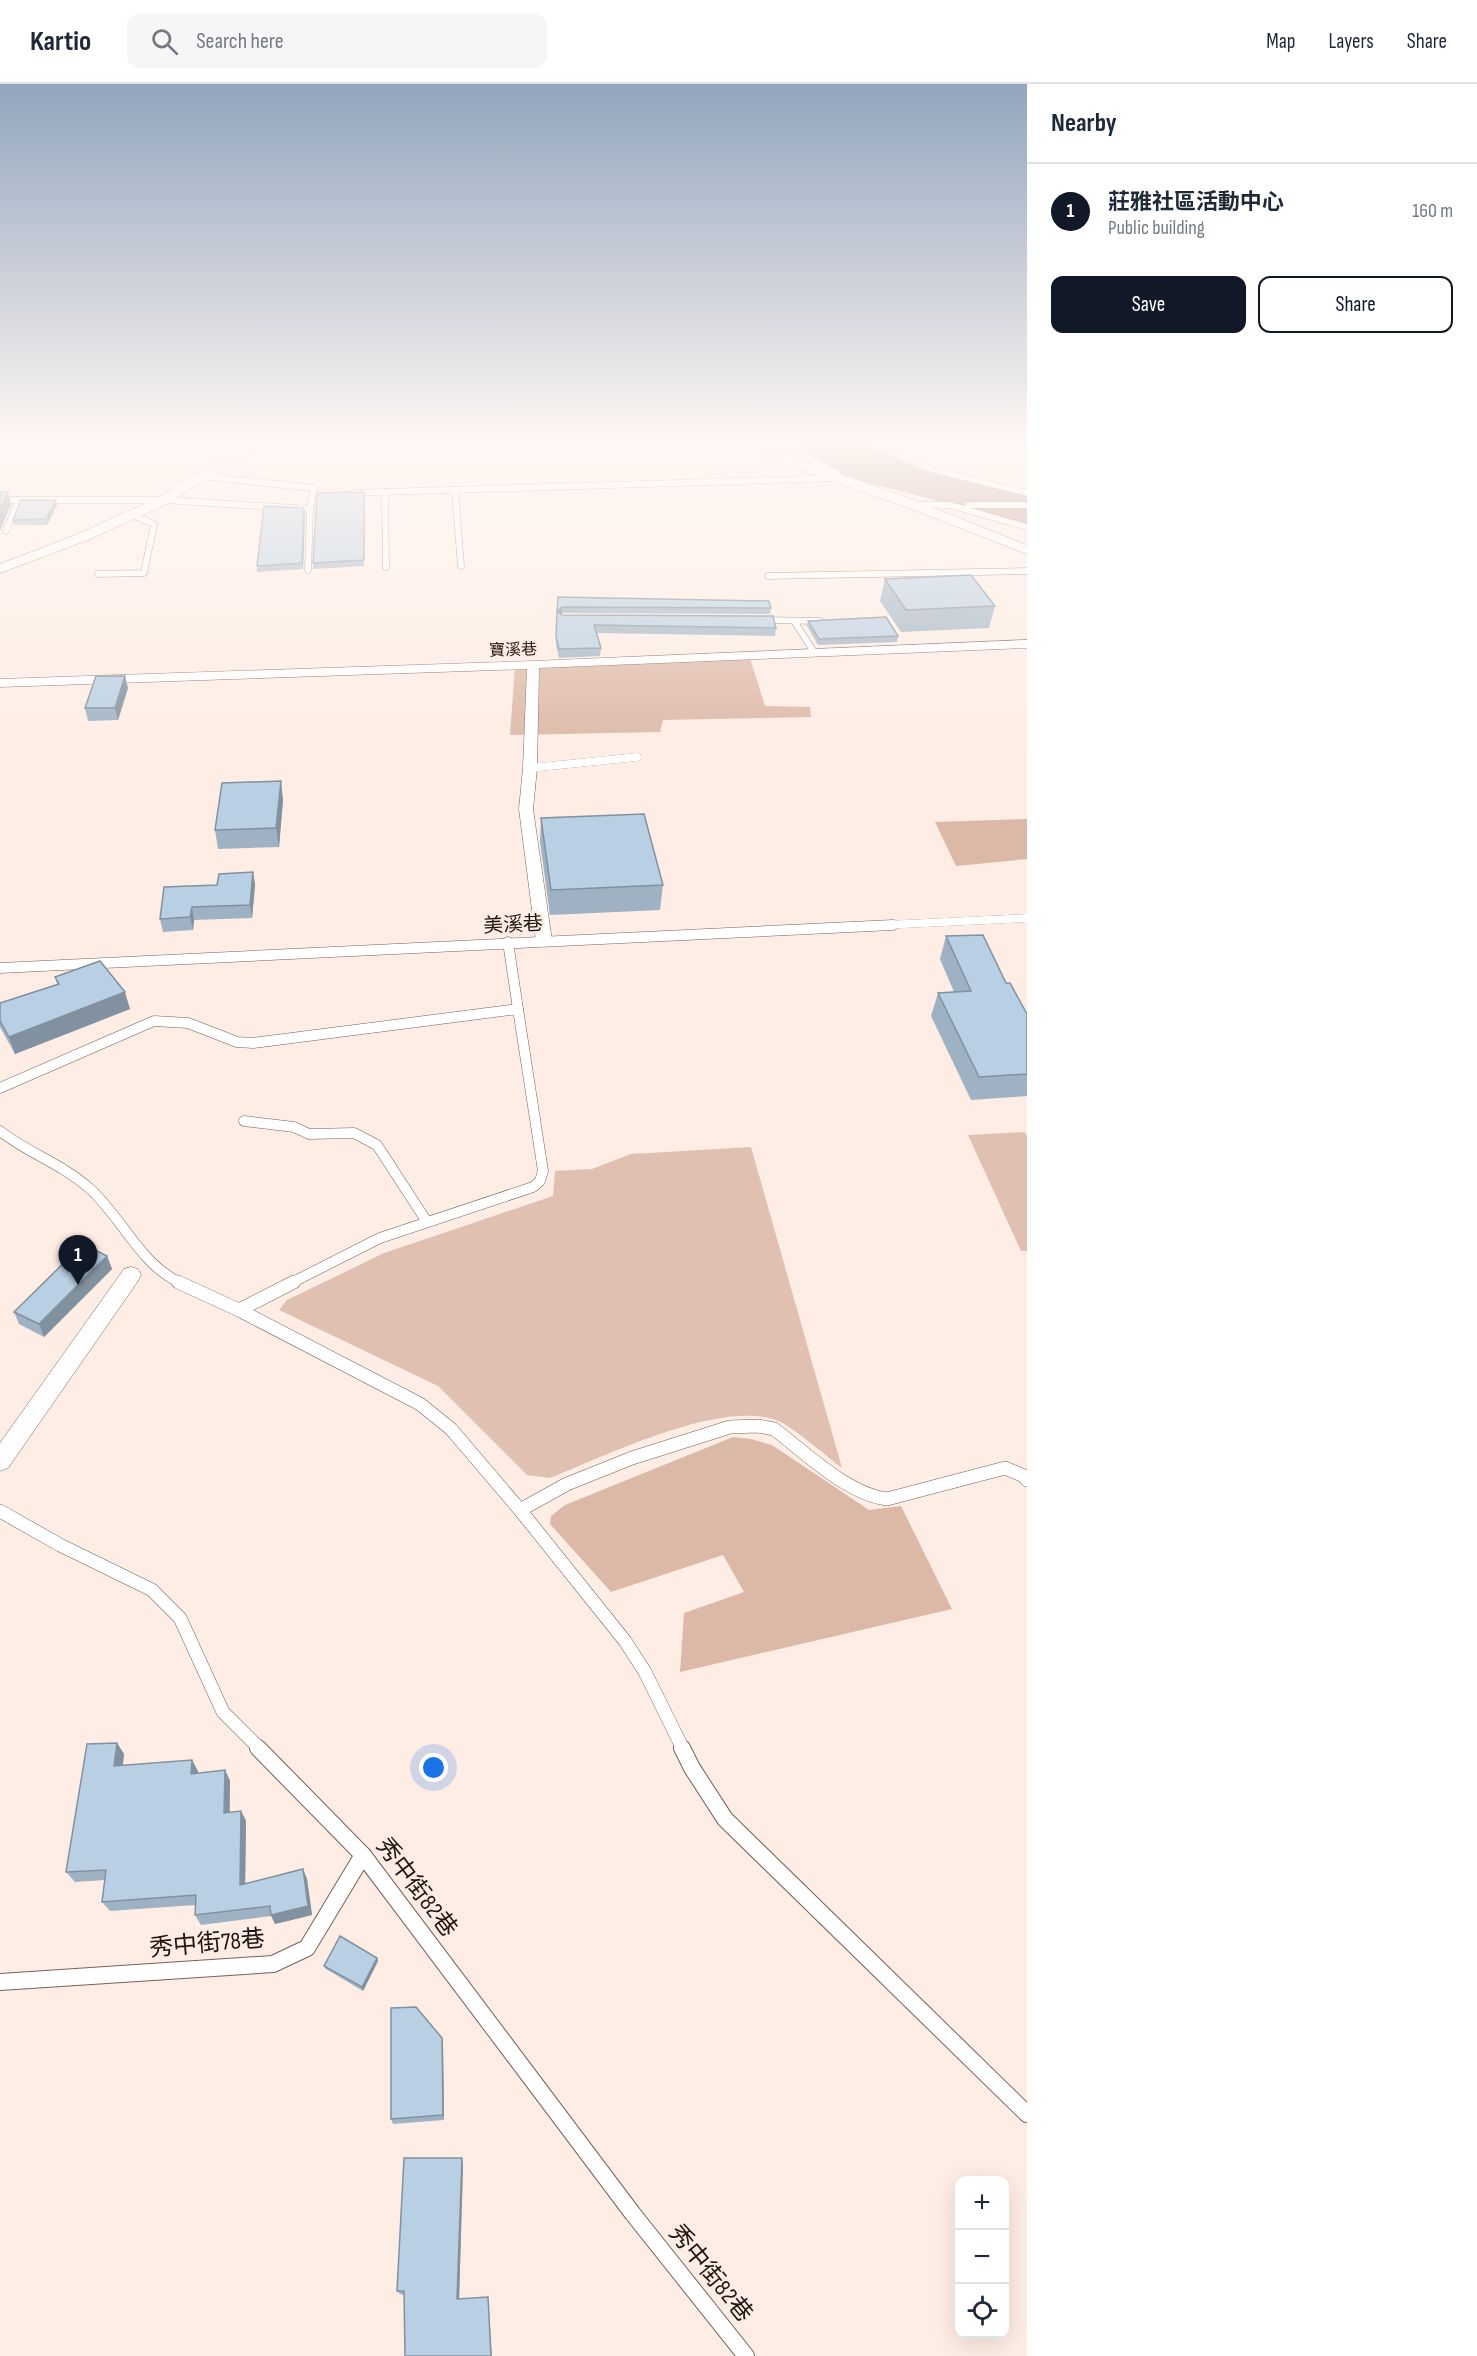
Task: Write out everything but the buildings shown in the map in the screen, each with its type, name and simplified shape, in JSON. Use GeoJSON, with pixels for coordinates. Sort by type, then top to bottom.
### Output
{"type":"FeatureCollection","features":[{"type":"Feature","properties":{"kind":"street"},"geometry":{"type":"LineString","coordinates":[[0,569],[57,547]]}},
{"type":"Feature","properties":{"kind":"street","name":"寶溪巷"},"geometry":{"type":"LineString","coordinates":[[0,683],[533,665],[1027,644]]}},
{"type":"Feature","properties":{"kind":"street"},"geometry":{"type":"LineString","coordinates":[[533,665],[530,768],[526,809],[544,940]]}},
{"type":"Feature","properties":{"kind":"street"},"geometry":{"type":"LineString","coordinates":[[0,1461],[131,1275]]}},
{"type":"Feature","properties":{"kind":"lane"},"geometry":{"type":"LineString","coordinates":[[98,574],[144,573],[149,547]]}},
{"type":"Feature","properties":{"kind":"lane"},"geometry":{"type":"LineString","coordinates":[[308,570],[309,547]]}},
{"type":"Feature","properties":{"kind":"lane"},"geometry":{"type":"LineString","coordinates":[[386,547],[386,567]]}},
{"type":"Feature","properties":{"kind":"lane"},"geometry":{"type":"LineString","coordinates":[[460,547],[461,566]]}},
{"type":"Feature","properties":{"kind":"lane"},"geometry":{"type":"LineString","coordinates":[[768,576],[1027,571]]}},
{"type":"Feature","properties":{"kind":"lane"},"geometry":{"type":"LineString","coordinates":[[747,620],[829,621]]}},
{"type":"Feature","properties":{"kind":"lane"},"geometry":{"type":"LineString","coordinates":[[794,621],[814,652]]}},
{"type":"Feature","properties":{"kind":"lane"},"geometry":{"type":"LineString","coordinates":[[530,768],[637,757]]}},
{"type":"Feature","properties":{"kind":"lane","name":"美溪巷"},"geometry":{"type":"LineString","coordinates":[[0,968],[1027,918]]}},
{"type":"Feature","properties":{"kind":"lane"},"geometry":{"type":"LineString","coordinates":[[238,1310],[380,1238],[533,1187],[540,1181],[543,1171],[508,942]]}},
{"type":"Feature","properties":{"kind":"lane"},"geometry":{"type":"LineString","coordinates":[[0,1088],[154,1022],[188,1023],[237,1042],[253,1043],[518,1009]]}},
{"type":"Feature","properties":{"kind":"lane"},"geometry":{"type":"LineString","coordinates":[[244,1121],[294,1127],[309,1134],[354,1133],[371,1140],[377,1145],[427,1222]]}},
{"type":"Feature","properties":{"kind":"lane"},"geometry":{"type":"LineString","coordinates":[[0,1131],[47,1158],[89,1188],[119,1220],[132,1241],[167,1277],[238,1310],[430,1411],[450,1429],[520,1510],[625,1641],[645,1672],[692,1768],[725,1819],[1027,2114]]}},
{"type":"Feature","properties":{"kind":"lane"},"geometry":{"type":"LineString","coordinates":[[520,1510],[567,1484],[632,1458],[730,1427],[758,1426],[774,1429],[856,1490],[872,1497],[886,1499],[1005,1468],[1024,1476],[1027,1480]]}},
{"type":"Feature","properties":{"kind":"lane","name":"秀中街82巷"},"geometry":{"type":"LineString","coordinates":[[0,1511],[60,1545],[152,1590],[180,1618],[223,1712],[363,1855],[633,2214],[746,2356]]}},
{"type":"Feature","properties":{"kind":"lane","name":"秀中街78巷"},"geometry":{"type":"LineString","coordinates":[[0,1982],[273,1964],[307,1948],[363,1855]]}},
{"type":"Feature","properties":{"kind":"shaded area"},"geometry":{"type":"Polygon","coordinates":[[[749,655],[765,706],[810,707],[811,717],[663,720],[660,732],[510,735],[515,665],[749,655]]]}},
{"type":"Feature","properties":{"kind":"shaded area"},"geometry":{"type":"Polygon","coordinates":[[[1027,819],[1027,859],[956,866],[935,822],[1027,819]]]}},
{"type":"Feature","properties":{"kind":"shaded area"},"geometry":{"type":"Polygon","coordinates":[[[1025,1132],[1027,1136],[1027,1251],[1021,1251],[968,1135],[1025,1132]]]}},
{"type":"Feature","properties":{"kind":"shaded area"},"geometry":{"type":"Polygon","coordinates":[[[751,1147],[842,1468],[782,1423],[752,1416],[724,1418],[662,1433],[550,1478],[527,1475],[438,1386],[279,1310],[287,1300],[384,1253],[553,1196],[555,1171],[592,1169],[631,1154],[751,1147]]]}},
{"type":"Feature","properties":{"kind":"shaded area"},"geometry":{"type":"Polygon","coordinates":[[[733,1437],[772,1445],[869,1510],[901,1506],[952,1609],[680,1672],[684,1613],[744,1592],[723,1555],[611,1592],[550,1524],[551,1516],[565,1505],[733,1437]]]}},
{"type":"Feature","properties":{"kind":"place","name":"莊雅社區活動中心"},"geometry":{"type":"Point","coordinates":[78,1285]}}]}
